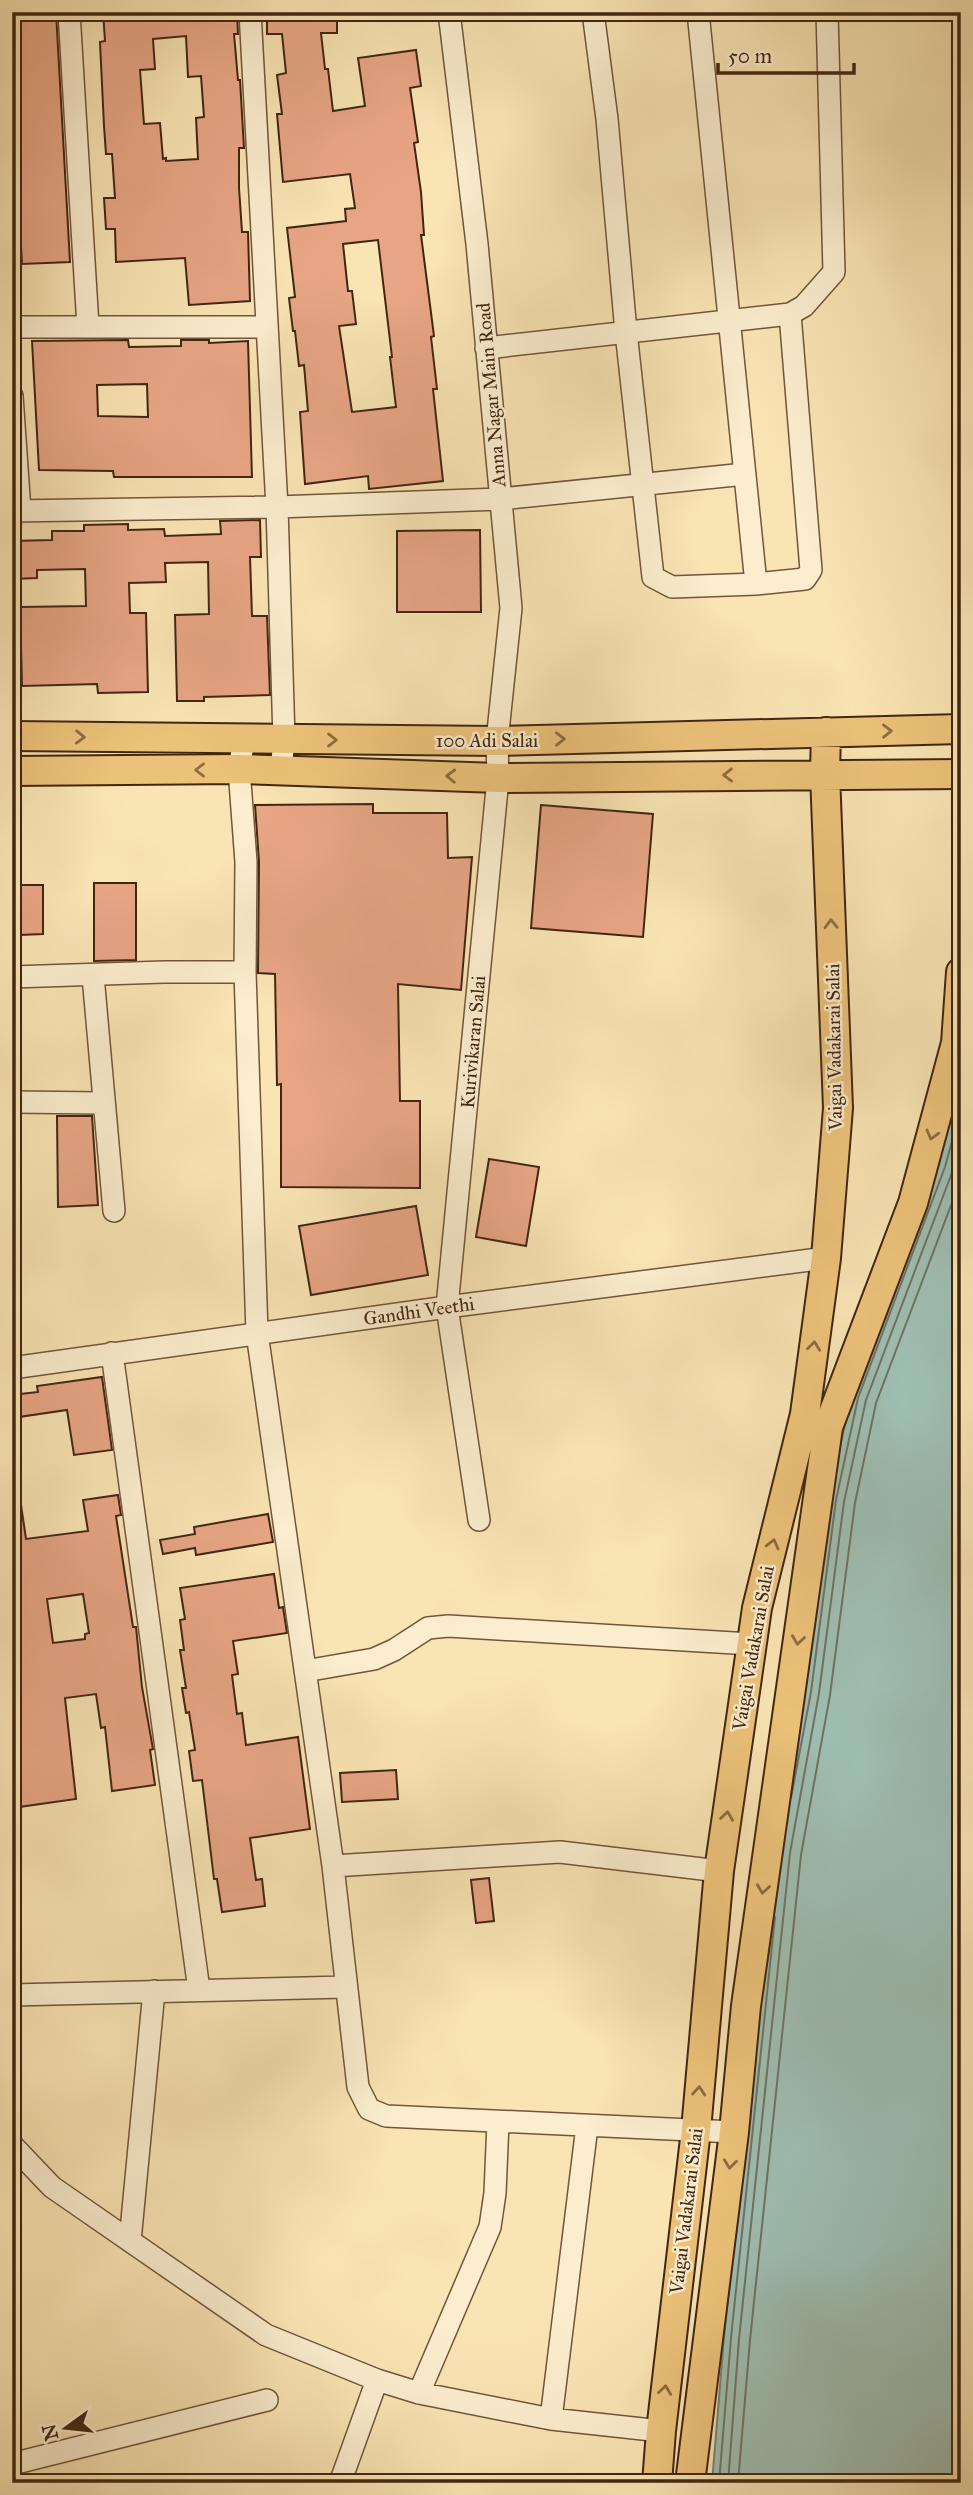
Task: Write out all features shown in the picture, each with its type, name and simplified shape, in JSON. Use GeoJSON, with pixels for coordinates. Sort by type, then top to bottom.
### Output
{"type":"FeatureCollection","features":[{"type":"Feature","properties":{"kind":"main road","name":"100 Adi Salai"},"geometry":{"type":"LineString","coordinates":[[12,736],[497,741],[961,729]]}},
{"type":"Feature","properties":{"kind":"main road","name":"Vaigai Vadakarai Salai"},"geometry":{"type":"LineString","coordinates":[[657,2483],[696,2130],[719,1871],[757,1608],[805,1414],[826,1258],[838,1108],[825,774],[826,733]]}},
{"type":"Feature","properties":{"kind":"main road","name":"100 Adi Salai"},"geometry":{"type":"LineString","coordinates":[[12,771],[239,769],[498,778],[961,774]]}},
{"type":"Feature","properties":{"kind":"main road","name":"Vaigai Vadakarai Salai"},"geometry":{"type":"LineString","coordinates":[[690,2483],[734,2132],[746,2006],[828,1427],[913,1203],[956,1043],[961,972]]}},
{"type":"Feature","properties":{"kind":"street"},"geometry":{"type":"LineString","coordinates":[[69,12],[88,327]]}},
{"type":"Feature","properties":{"kind":"street"},"geometry":{"type":"LineString","coordinates":[[250,12],[277,507],[284,739],[281,771]]}},
{"type":"Feature","properties":{"kind":"street","name":"Anna Nagar Main Road"},"geometry":{"type":"LineString","coordinates":[[449,12],[477,244],[511,608],[497,741],[498,778]]}},
{"type":"Feature","properties":{"kind":"street"},"geometry":{"type":"LineString","coordinates":[[593,12],[607,119],[626,332],[653,577],[672,586],[756,584],[806,579],[811,570],[790,314]]}},
{"type":"Feature","properties":{"kind":"street"},"geometry":{"type":"LineString","coordinates":[[698,12],[756,584]]}},
{"type":"Feature","properties":{"kind":"street"},"geometry":{"type":"LineString","coordinates":[[486,348],[790,314],[804,306],[834,272],[827,12]]}},
{"type":"Feature","properties":{"kind":"street"},"geometry":{"type":"LineString","coordinates":[[12,327],[267,327]]}},
{"type":"Feature","properties":{"kind":"street"},"geometry":{"type":"LineString","coordinates":[[12,396],[16,511],[277,507],[500,499],[745,474]]}},
{"type":"Feature","properties":{"kind":"street"},"geometry":{"type":"LineString","coordinates":[[244,739],[239,769],[246,862],[245,972],[257,1333],[332,1866],[358,2087],[369,2109],[387,2116],[734,2132]]}},
{"type":"Feature","properties":{"kind":"street","name":"Kurivikaran Salai"},"geometry":{"type":"LineString","coordinates":[[478,1520],[447,1307],[498,778]]}},
{"type":"Feature","properties":{"kind":"street"},"geometry":{"type":"LineString","coordinates":[[12,977],[245,972]]}},
{"type":"Feature","properties":{"kind":"street"},"geometry":{"type":"LineString","coordinates":[[93,976],[114,1211]]}},
{"type":"Feature","properties":{"kind":"street"},"geometry":{"type":"LineString","coordinates":[[12,1102],[103,1103]]}},
{"type":"Feature","properties":{"kind":"street","name":"Gandhi Veethi"},"geometry":{"type":"LineString","coordinates":[[12,1368],[447,1307],[826,1258]]}},
{"type":"Feature","properties":{"kind":"street"},"geometry":{"type":"LineString","coordinates":[[112,1353],[199,1990]]}},
{"type":"Feature","properties":{"kind":"street"},"geometry":{"type":"LineString","coordinates":[[305,1671],[374,1659],[394,1650],[428,1628],[448,1626],[751,1644]]}},
{"type":"Feature","properties":{"kind":"street"},"geometry":{"type":"LineString","coordinates":[[332,1866],[560,1852],[719,1871]]}},
{"type":"Feature","properties":{"kind":"street"},"geometry":{"type":"LineString","coordinates":[[12,1995],[345,1987]]}},
{"type":"Feature","properties":{"kind":"street"},"geometry":{"type":"LineString","coordinates":[[130,2241],[154,1991]]}},
{"type":"Feature","properties":{"kind":"street"},"geometry":{"type":"LineString","coordinates":[[419,2393],[491,2228],[498,2122]]}},
{"type":"Feature","properties":{"kind":"street"},"geometry":{"type":"LineString","coordinates":[[551,2419],[587,2126]]}},
{"type":"Feature","properties":{"kind":"street"},"geometry":{"type":"LineString","coordinates":[[12,2145],[52,2186],[266,2335],[377,2380],[419,2393],[551,2419],[661,2431]]}},
{"type":"Feature","properties":{"kind":"street"},"geometry":{"type":"LineString","coordinates":[[340,2483],[377,2380]]}},
{"type":"Feature","properties":{"kind":"street"},"geometry":{"type":"LineString","coordinates":[[12,2464],[267,2400]]}},
{"type":"Feature","properties":{"kind":"water"},"geometry":{"type":"Polygon","coordinates":[[[961,1081],[961,2483],[712,2483],[724,2337],[775,1851],[829,1499],[851,1396],[938,1165],[961,1081]]]}},
{"type":"Feature","properties":{"kind":"building"},"geometry":{"type":"Polygon","coordinates":[[[12,12],[56,12],[70,262],[22,264],[20,229],[13,230],[12,12]]]}},
{"type":"Feature","properties":{"kind":"building"},"geometry":{"type":"Polygon","coordinates":[[[103,12],[237,12],[238,34],[234,34],[244,148],[239,148],[239,188],[242,232],[248,232],[250,301],[189,305],[185,258],[116,262],[115,229],[106,229],[104,198],[115,198],[112,154],[106,154],[104,126],[100,42],[105,41],[103,12]],[[186,36],[153,39],[155,69],[140,70],[144,124],[160,123],[163,159],[166,158],[166,161],[198,159],[196,118],[204,117],[201,76],[188,77],[186,36]]]}},
{"type":"Feature","properties":{"kind":"building"},"geometry":{"type":"Polygon","coordinates":[[[267,12],[337,12],[337,33],[321,33],[333,111],[365,106],[358,58],[416,50],[421,86],[410,88],[418,142],[414,143],[421,192],[424,235],[421,235],[434,336],[431,337],[437,389],[433,389],[443,481],[369,489],[368,476],[305,484],[300,412],[308,411],[304,365],[299,366],[289,298],[295,297],[287,228],[346,221],[345,209],[355,208],[350,174],[283,182],[277,114],[282,114],[277,75],[286,73],[282,34],[267,34],[267,12]],[[378,240],[343,244],[348,291],[352,291],[356,324],[339,326],[352,412],[396,407],[378,240]]]}},
{"type":"Feature","properties":{"kind":"building"},"geometry":{"type":"Polygon","coordinates":[[[128,340],[129,347],[181,346],[181,340],[209,340],[209,343],[248,341],[252,477],[114,477],[113,471],[39,470],[32,341],[128,340]],[[147,384],[97,385],[98,416],[148,417],[147,384]]]}},
{"type":"Feature","properties":{"kind":"building"},"geometry":{"type":"Polygon","coordinates":[[[260,520],[261,557],[250,557],[252,616],[267,616],[270,695],[204,697],[204,701],[177,701],[175,615],[209,614],[208,562],[165,563],[166,582],[129,583],[130,613],[146,613],[148,692],[98,693],[97,684],[22,686],[20,607],[86,606],[85,569],[37,570],[37,578],[12,579],[12,541],[52,540],[52,531],[84,531],[84,525],[128,524],[128,530],[164,529],[165,536],[221,534],[220,521],[260,520]]]}},
{"type":"Feature","properties":{"kind":"building"},"geometry":{"type":"Polygon","coordinates":[[[480,530],[481,612],[397,612],[397,531],[480,530]]]}},
{"type":"Feature","properties":{"kind":"building"},"geometry":{"type":"Polygon","coordinates":[[[373,804],[373,813],[447,813],[448,858],[472,857],[461,990],[398,984],[400,1101],[420,1101],[420,1188],[281,1187],[281,1084],[277,1085],[275,974],[258,973],[259,862],[255,805],[373,804]]]}},
{"type":"Feature","properties":{"kind":"building"},"geometry":{"type":"Polygon","coordinates":[[[541,805],[653,814],[643,937],[531,928],[541,805]]]}},
{"type":"Feature","properties":{"kind":"building"},"geometry":{"type":"Polygon","coordinates":[[[94,883],[136,883],[136,960],[94,961],[94,883]]]}},
{"type":"Feature","properties":{"kind":"building"},"geometry":{"type":"Polygon","coordinates":[[[19,885],[43,885],[43,934],[20,935],[19,885]]]}},
{"type":"Feature","properties":{"kind":"building"},"geometry":{"type":"Polygon","coordinates":[[[57,1116],[92,1116],[98,1205],[58,1207],[57,1116]]]}},
{"type":"Feature","properties":{"kind":"building"},"geometry":{"type":"Polygon","coordinates":[[[489,1159],[539,1167],[526,1246],[476,1237],[489,1159]]]}},
{"type":"Feature","properties":{"kind":"building"},"geometry":{"type":"Polygon","coordinates":[[[416,1206],[428,1275],[311,1295],[299,1226],[416,1206]]]}},
{"type":"Feature","properties":{"kind":"building"},"geometry":{"type":"Polygon","coordinates":[[[102,1377],[112,1450],[74,1455],[67,1410],[12,1418],[12,1395],[38,1392],[37,1386],[102,1377]]]}},
{"type":"Feature","properties":{"kind":"building"},"geometry":{"type":"Polygon","coordinates":[[[118,1495],[121,1515],[116,1516],[133,1627],[136,1627],[142,1687],[153,1749],[150,1750],[155,1785],[112,1791],[105,1727],[101,1728],[96,1694],[65,1698],[76,1799],[12,1808],[12,1505],[21,1505],[26,1539],[88,1531],[83,1500],[118,1495]],[[83,1594],[47,1599],[53,1643],[85,1639],[85,1634],[89,1633],[83,1594]]]}},
{"type":"Feature","properties":{"kind":"building"},"geometry":{"type":"Polygon","coordinates":[[[268,1514],[273,1542],[196,1555],[195,1548],[163,1554],[160,1540],[195,1534],[194,1527],[268,1514]]]}},
{"type":"Feature","properties":{"kind":"building"},"geometry":{"type":"Polygon","coordinates":[[[274,1574],[279,1608],[283,1607],[287,1633],[233,1641],[238,1674],[232,1675],[237,1714],[242,1713],[246,1745],[298,1737],[310,1829],[250,1838],[256,1880],[262,1879],[265,1906],[222,1912],[217,1879],[214,1879],[202,1780],[193,1781],[189,1751],[195,1750],[182,1688],[186,1688],[180,1650],[184,1650],[180,1620],[185,1619],[180,1588],[274,1574]]]}},
{"type":"Feature","properties":{"kind":"building"},"geometry":{"type":"Polygon","coordinates":[[[396,1770],[398,1799],[342,1802],[340,1773],[396,1770]]]}},
{"type":"Feature","properties":{"kind":"building"},"geometry":{"type":"Polygon","coordinates":[[[489,1878],[494,1921],[476,1923],[471,1880],[489,1878]]]}}]}
